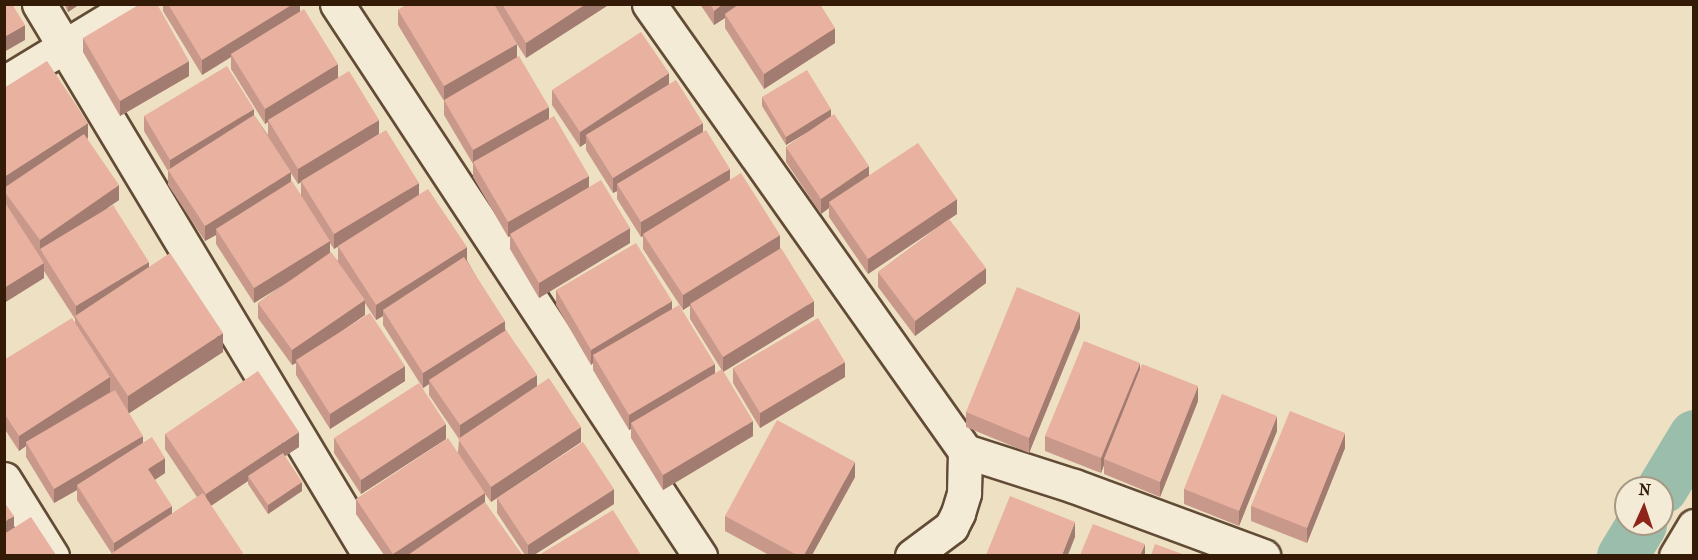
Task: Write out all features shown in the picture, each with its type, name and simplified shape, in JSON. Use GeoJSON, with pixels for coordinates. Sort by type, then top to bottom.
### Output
{"type":"FeatureCollection","features":[{"type":"Feature","properties":{"kind":"street"},"geometry":{"type":"LineString","coordinates":[[39,4],[370,555]]}},
{"type":"Feature","properties":{"kind":"street"},"geometry":{"type":"LineString","coordinates":[[4,83],[134,4]]}},
{"type":"Feature","properties":{"kind":"street"},"geometry":{"type":"LineString","coordinates":[[337,4],[700,555]]}},
{"type":"Feature","properties":{"kind":"street"},"geometry":{"type":"LineString","coordinates":[[649,4],[964,452],[964,493],[951,527],[912,555]]}},
{"type":"Feature","properties":{"kind":"street"},"geometry":{"type":"LineString","coordinates":[[964,452],[1074,486],[1263,555]]}},
{"type":"Feature","properties":{"kind":"street"},"geometry":{"type":"LineString","coordinates":[[4,479],[52,555]]}},
{"type":"Feature","properties":{"kind":"street"},"geometry":{"type":"LineString","coordinates":[[1677,555],[1694,526]]}},
{"type":"Feature","properties":{"kind":"building"},"geometry":{"type":"Polygon","coordinates":[[[4,4],[12,4],[25,25],[4,37],[4,4]]]}},
{"type":"Feature","properties":{"kind":"building"},"geometry":{"type":"Polygon","coordinates":[[[140,4],[157,4],[189,61],[120,101],[83,38],[140,4]]]}},
{"type":"Feature","properties":{"kind":"building"},"geometry":{"type":"Polygon","coordinates":[[[168,4],[293,4],[202,60],[168,4]]]}},
{"type":"Feature","properties":{"kind":"building"},"geometry":{"type":"Polygon","coordinates":[[[408,4],[494,4],[517,44],[444,86],[398,10],[408,4]]]}},
{"type":"Feature","properties":{"kind":"building"},"geometry":{"type":"Polygon","coordinates":[[[502,4],[586,4],[526,43],[502,4]]]}},
{"type":"Feature","properties":{"kind":"building"},"geometry":{"type":"Polygon","coordinates":[[[710,4],[723,4],[714,11],[710,4]]]}},
{"type":"Feature","properties":{"kind":"building"},"geometry":{"type":"Polygon","coordinates":[[[739,4],[820,4],[835,28],[764,74],[725,14],[739,4]]]}},
{"type":"Feature","properties":{"kind":"building"},"geometry":{"type":"Polygon","coordinates":[[[304,9],[338,64],[265,109],[231,54],[304,9]]]}},
{"type":"Feature","properties":{"kind":"building"},"geometry":{"type":"Polygon","coordinates":[[[641,32],[669,73],[580,132],[552,90],[641,32]]]}},
{"type":"Feature","properties":{"kind":"building"},"geometry":{"type":"Polygon","coordinates":[[[519,56],[549,107],[473,150],[444,100],[519,56]]]}},
{"type":"Feature","properties":{"kind":"building"},"geometry":{"type":"Polygon","coordinates":[[[47,61],[88,123],[4,177],[4,88],[47,61]]]}},
{"type":"Feature","properties":{"kind":"building"},"geometry":{"type":"Polygon","coordinates":[[[227,66],[254,109],[170,160],[144,116],[227,66]]]}},
{"type":"Feature","properties":{"kind":"building"},"geometry":{"type":"Polygon","coordinates":[[[807,70],[831,109],[786,137],[762,97],[807,70]]]}},
{"type":"Feature","properties":{"kind":"building"},"geometry":{"type":"Polygon","coordinates":[[[349,71],[379,120],[298,169],[268,120],[349,71]]]}},
{"type":"Feature","properties":{"kind":"building"},"geometry":{"type":"Polygon","coordinates":[[[676,80],[703,123],[613,178],[586,135],[676,80]]]}},
{"type":"Feature","properties":{"kind":"building"},"geometry":{"type":"Polygon","coordinates":[[[834,114],[869,166],[821,199],[786,147],[834,114]]]}},
{"type":"Feature","properties":{"kind":"building"},"geometry":{"type":"Polygon","coordinates":[[[254,115],[291,172],[205,226],[168,170],[254,115]]]}},
{"type":"Feature","properties":{"kind":"building"},"geometry":{"type":"Polygon","coordinates":[[[554,116],[589,176],[508,222],[473,162],[554,116]]]}},
{"type":"Feature","properties":{"kind":"building"},"geometry":{"type":"Polygon","coordinates":[[[386,130],[419,183],[334,234],[301,181],[386,130]]]}},
{"type":"Feature","properties":{"kind":"building"},"geometry":{"type":"Polygon","coordinates":[[[706,130],[730,169],[641,222],[617,184],[706,130]]]}},
{"type":"Feature","properties":{"kind":"building"},"geometry":{"type":"Polygon","coordinates":[[[84,134],[119,185],[40,240],[4,188],[84,134]]]}},
{"type":"Feature","properties":{"kind":"building"},"geometry":{"type":"Polygon","coordinates":[[[918,143],[957,199],[868,259],[829,202],[918,143]]]}},
{"type":"Feature","properties":{"kind":"building"},"geometry":{"type":"Polygon","coordinates":[[[741,173],[780,235],[683,295],[643,234],[741,173]]]}},
{"type":"Feature","properties":{"kind":"building"},"geometry":{"type":"Polygon","coordinates":[[[601,180],[630,228],[539,283],[510,234],[601,180]]]}},
{"type":"Feature","properties":{"kind":"building"},"geometry":{"type":"Polygon","coordinates":[[[292,181],[330,241],[254,288],[216,229],[292,181]]]}},
{"type":"Feature","properties":{"kind":"building"},"geometry":{"type":"Polygon","coordinates":[[[428,189],[467,247],[376,305],[338,246],[428,189]]]}},
{"type":"Feature","properties":{"kind":"building"},"geometry":{"type":"Polygon","coordinates":[[[4,201],[44,263],[4,288],[4,201]]]}},
{"type":"Feature","properties":{"kind":"building"},"geometry":{"type":"Polygon","coordinates":[[[113,205],[149,262],[76,306],[40,249],[113,205]]]}},
{"type":"Feature","properties":{"kind":"building"},"geometry":{"type":"Polygon","coordinates":[[[949,219],[986,268],[915,321],[878,272],[949,219]]]}},
{"type":"Feature","properties":{"kind":"building"},"geometry":{"type":"Polygon","coordinates":[[[636,243],[672,301],[591,350],[556,290],[636,243]]]}},
{"type":"Feature","properties":{"kind":"building"},"geometry":{"type":"Polygon","coordinates":[[[781,248],[814,301],[723,357],[690,304],[781,248]]]}},
{"type":"Feature","properties":{"kind":"building"},"geometry":{"type":"Polygon","coordinates":[[[331,252],[365,300],[292,350],[258,303],[331,252]]]}},
{"type":"Feature","properties":{"kind":"building"},"geometry":{"type":"Polygon","coordinates":[[[170,253],[223,333],[128,396],[75,316],[170,253]]]}},
{"type":"Feature","properties":{"kind":"building"},"geometry":{"type":"Polygon","coordinates":[[[464,257],[505,321],[423,373],[383,310],[464,257]]]}},
{"type":"Feature","properties":{"kind":"building"},"geometry":{"type":"Polygon","coordinates":[[[1017,287],[1080,313],[1029,438],[966,412],[1017,287]]]}},
{"type":"Feature","properties":{"kind":"building"},"geometry":{"type":"Polygon","coordinates":[[[679,305],[715,364],[629,415],[593,355],[679,305]]]}},
{"type":"Feature","properties":{"kind":"building"},"geometry":{"type":"Polygon","coordinates":[[[370,313],[405,366],[330,414],[296,360],[370,313]]]}},
{"type":"Feature","properties":{"kind":"building"},"geometry":{"type":"Polygon","coordinates":[[[72,318],[110,377],[19,436],[4,413],[4,360],[72,318]]]}},
{"type":"Feature","properties":{"kind":"building"},"geometry":{"type":"Polygon","coordinates":[[[818,318],[845,362],[760,413],[733,368],[818,318]]]}},
{"type":"Feature","properties":{"kind":"building"},"geometry":{"type":"Polygon","coordinates":[[[506,330],[537,375],[460,425],[429,380],[506,330]]]}},
{"type":"Feature","properties":{"kind":"building"},"geometry":{"type":"Polygon","coordinates":[[[1084,341],[1140,363],[1101,458],[1045,436],[1084,341]]]}},
{"type":"Feature","properties":{"kind":"building"},"geometry":{"type":"Polygon","coordinates":[[[1142,364],[1198,386],[1160,482],[1104,459],[1142,364]]]}},
{"type":"Feature","properties":{"kind":"building"},"geometry":{"type":"Polygon","coordinates":[[[722,369],[753,421],[663,475],[631,423],[722,369]]]}},
{"type":"Feature","properties":{"kind":"building"},"geometry":{"type":"Polygon","coordinates":[[[258,371],[299,432],[206,494],[165,434],[258,371]]]}},
{"type":"Feature","properties":{"kind":"building"},"geometry":{"type":"Polygon","coordinates":[[[549,378],[581,427],[491,487],[458,439],[549,378]]]}},
{"type":"Feature","properties":{"kind":"building"},"geometry":{"type":"Polygon","coordinates":[[[419,383],[446,424],[361,480],[334,438],[419,383]]]}},
{"type":"Feature","properties":{"kind":"building"},"geometry":{"type":"Polygon","coordinates":[[[115,390],[143,436],[54,489],[26,442],[115,390]]]}},
{"type":"Feature","properties":{"kind":"building"},"geometry":{"type":"Polygon","coordinates":[[[1222,394],[1277,416],[1239,511],[1184,489],[1222,394]]]}},
{"type":"Feature","properties":{"kind":"building"},"geometry":{"type":"Polygon","coordinates":[[[1290,411],[1345,433],[1307,528],[1251,506],[1290,411]]]}},
{"type":"Feature","properties":{"kind":"building"},"geometry":{"type":"Polygon","coordinates":[[[777,420],[855,462],[804,555],[797,555],[725,516],[777,420]]]}},
{"type":"Feature","properties":{"kind":"building"},"geometry":{"type":"Polygon","coordinates":[[[152,437],[165,458],[148,469],[172,506],[114,543],[77,485],[152,437]]]}},
{"type":"Feature","properties":{"kind":"building"},"geometry":{"type":"Polygon","coordinates":[[[448,438],[485,493],[393,554],[356,499],[448,438]]]}},
{"type":"Feature","properties":{"kind":"building"},"geometry":{"type":"Polygon","coordinates":[[[583,442],[614,489],[528,545],[497,498],[583,442]]]}},
{"type":"Feature","properties":{"kind":"building"},"geometry":{"type":"Polygon","coordinates":[[[283,453],[302,482],[268,505],[248,476],[283,453]]]}},
{"type":"Feature","properties":{"kind":"building"},"geometry":{"type":"Polygon","coordinates":[[[203,493],[243,553],[239,555],[109,555],[203,493]]]}},
{"type":"Feature","properties":{"kind":"building"},"geometry":{"type":"Polygon","coordinates":[[[1010,496],[1075,522],[1062,555],[986,555],[1010,496]]]}},
{"type":"Feature","properties":{"kind":"building"},"geometry":{"type":"Polygon","coordinates":[[[4,502],[14,516],[4,522],[4,502]]]}},
{"type":"Feature","properties":{"kind":"building"},"geometry":{"type":"Polygon","coordinates":[[[485,502],[522,555],[408,555],[485,502]]]}},
{"type":"Feature","properties":{"kind":"building"},"geometry":{"type":"Polygon","coordinates":[[[613,510],[641,555],[539,555],[613,510]]]}},
{"type":"Feature","properties":{"kind":"building"},"geometry":{"type":"Polygon","coordinates":[[[31,517],[56,555],[4,555],[4,534],[31,517]]]}},
{"type":"Feature","properties":{"kind":"building"},"geometry":{"type":"Polygon","coordinates":[[[1093,524],[1145,544],[1140,555],[1080,555],[1093,524]]]}},
{"type":"Feature","properties":{"kind":"building"},"geometry":{"type":"Polygon","coordinates":[[[1155,544],[1185,555],[1151,555],[1155,544]]]}},
{"type":"Feature","properties":{"kind":"waterway"},"geometry":{"type":"LineString","coordinates":[[1669,476],[1694,435]]}},
{"type":"Feature","properties":{"kind":"waterway"},"geometry":{"type":"LineString","coordinates":[[1622,556],[1634,536]]}}]}
